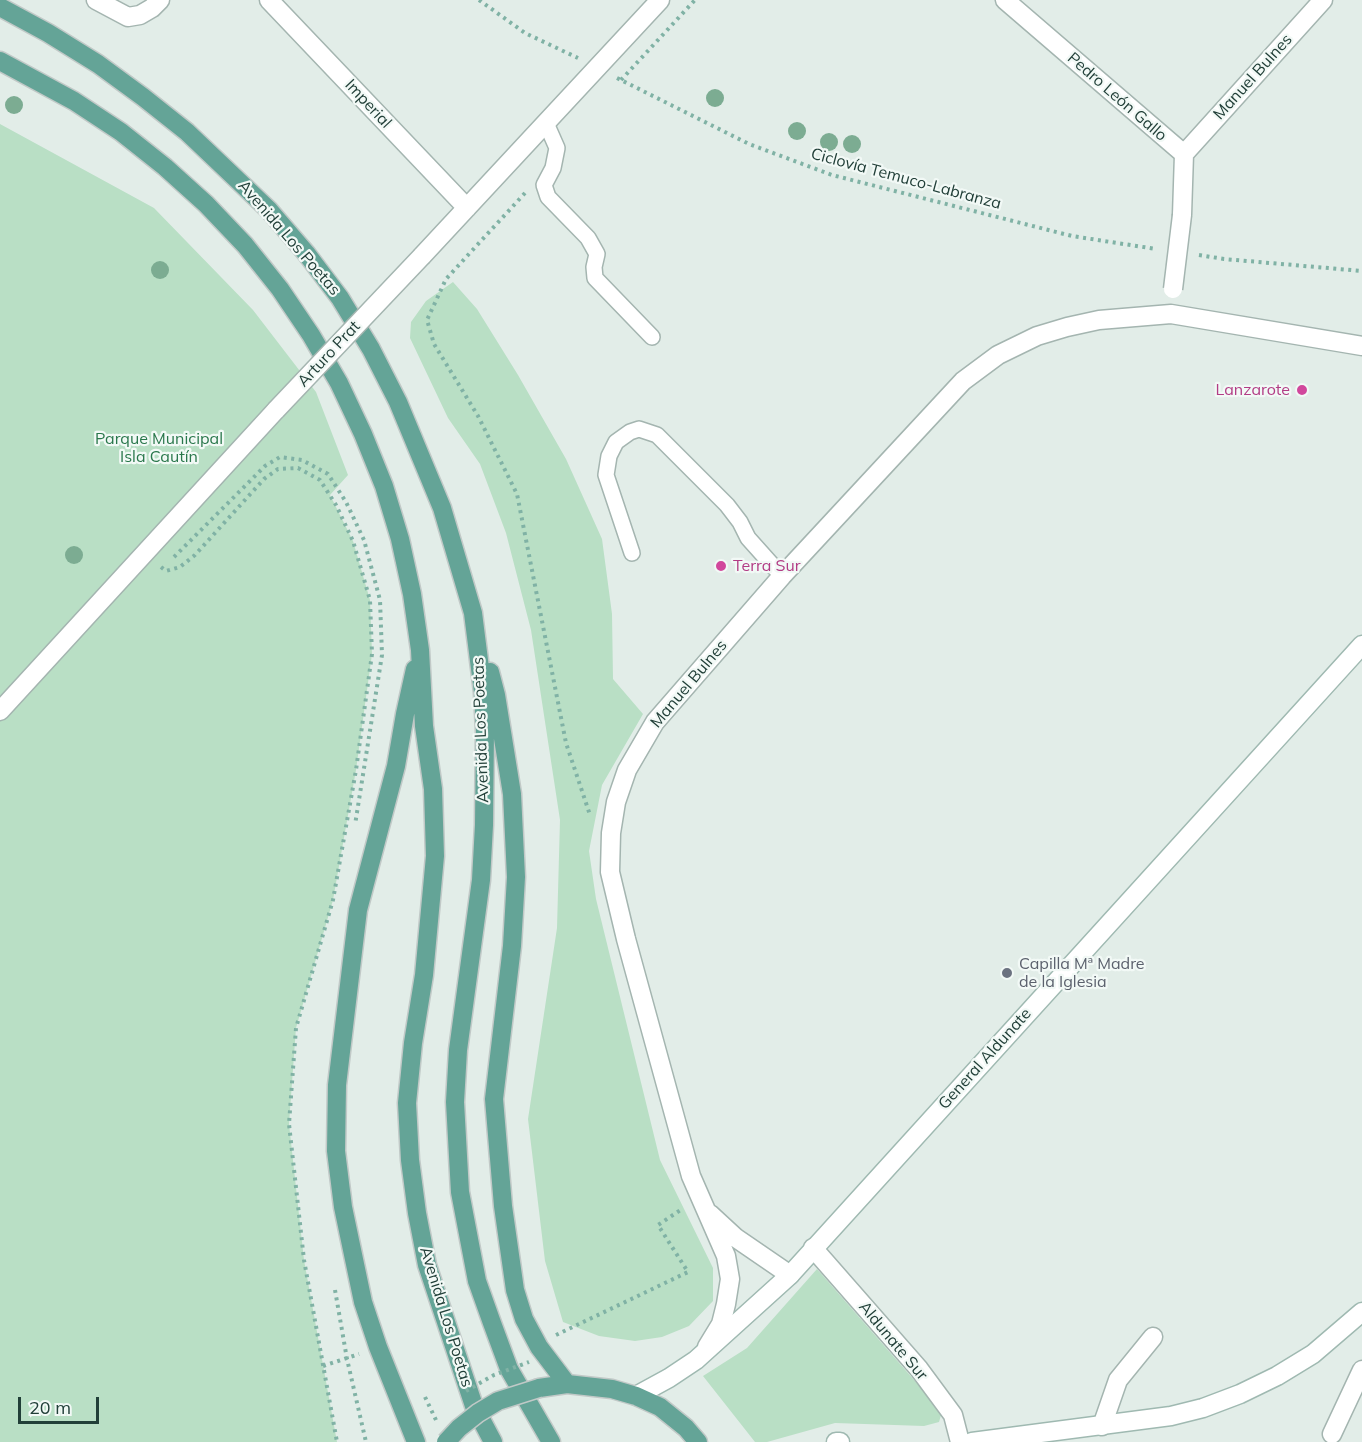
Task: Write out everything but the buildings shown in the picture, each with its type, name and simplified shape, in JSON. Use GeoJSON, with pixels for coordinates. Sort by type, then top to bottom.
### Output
{"type":"FeatureCollection","features":[{"type":"Feature","properties":{"kind":"main road","name":"Avenida Los Poetas"},"geometry":{"type":"LineString","coordinates":[[0,7],[98,64],[188,132],[269,210],[340,298],[371,349],[398,402],[442,508],[473,613],[483,692],[484,825],[481,880],[458,1050],[455,1102],[460,1192],[477,1281],[495,1332],[509,1369],[551,1442]]}},
{"type":"Feature","properties":{"kind":"main road","name":"Avenida Los Poetas"},"geometry":{"type":"LineString","coordinates":[[0,61],[74,101],[121,132],[206,204],[244,246],[279,289],[311,335],[339,384],[384,486],[400,539],[412,594],[420,650],[424,726],[433,789],[435,856],[424,975],[413,1043],[407,1103],[410,1160],[427,1265],[474,1406],[493,1442]]}},
{"type":"Feature","properties":{"kind":"main road"},"geometry":{"type":"LineString","coordinates":[[473,613],[496,695],[512,794],[516,878],[512,946],[494,1099],[503,1206],[515,1290],[524,1319],[539,1347],[567,1384]]}},
{"type":"Feature","properties":{"kind":"main road"},"geometry":{"type":"LineString","coordinates":[[417,1442],[378,1347],[363,1302],[343,1207],[336,1151],[337,1085],[358,910],[396,766],[420,650]]}},
{"type":"Feature","properties":{"kind":"main road"},"geometry":{"type":"LineString","coordinates":[[446,1442],[478,1413],[498,1401],[538,1388],[567,1384],[612,1389],[636,1396],[660,1407],[686,1428],[698,1442]]}},
{"type":"Feature","properties":{"kind":"street"},"geometry":{"type":"LineString","coordinates":[[96,0],[128,17],[140,15],[160,0]]}},
{"type":"Feature","properties":{"kind":"street","name":"Imperial"},"geometry":{"type":"LineString","coordinates":[[269,0],[466,208]]}},
{"type":"Feature","properties":{"kind":"street","name":"Arturo Prat"},"geometry":{"type":"LineString","coordinates":[[0,711],[276,410],[660,0]]}},
{"type":"Feature","properties":{"kind":"street","name":"Pedro León Gallo"},"geometry":{"type":"LineString","coordinates":[[1005,0],[1184,154]]}},
{"type":"Feature","properties":{"kind":"street","name":"Manuel Bulnes"},"geometry":{"type":"LineString","coordinates":[[1184,154],[1323,0]]}},
{"type":"Feature","properties":{"kind":"street"},"geometry":{"type":"LineString","coordinates":[[1184,154],[1182,214],[1171,314],[1362,346]]}},
{"type":"Feature","properties":{"kind":"street","name":"Manuel Bulnes"},"geometry":{"type":"LineString","coordinates":[[703,1354],[721,1324],[730,1279],[726,1256],[691,1176],[623,928],[610,872],[611,833],[616,802],[627,770],[654,722],[782,576],[963,381],[998,355],[1037,336],[1099,320],[1171,314]]}},
{"type":"Feature","properties":{"kind":"street","name":"General Aldunate"},"geometry":{"type":"LineString","coordinates":[[636,1396],[669,1378],[703,1354],[790,1275],[1362,645]]}},
{"type":"Feature","properties":{"kind":"street","name":"Manuel Bulnes"},"geometry":{"type":"LineString","coordinates":[[702,1203],[736,1238],[790,1275]]}},
{"type":"Feature","properties":{"kind":"street","name":"Aldunate Sur"},"geometry":{"type":"LineString","coordinates":[[813,1248],[919,1369],[952,1415],[960,1442]]}},
{"type":"Feature","properties":{"kind":"street"},"geometry":{"type":"LineString","coordinates":[[972,1442],[1171,1416],[1203,1408],[1240,1394],[1277,1376],[1313,1354],[1362,1312]]}},
{"type":"Feature","properties":{"kind":"street"},"geometry":{"type":"LineString","coordinates":[[1102,1426],[1118,1380],[1153,1337]]}},
{"type":"Feature","properties":{"kind":"street"},"geometry":{"type":"LineString","coordinates":[[1332,1434],[1362,1370]]}},
{"type":"Feature","properties":{"kind":"lane"},"geometry":{"type":"LineString","coordinates":[[546,123],[557,148],[554,163],[544,185],[548,196],[588,238],[597,254],[594,267],[595,278],[652,337]]}},
{"type":"Feature","properties":{"kind":"lane"},"geometry":{"type":"LineString","coordinates":[[632,553],[606,475],[609,456],[616,442],[630,432],[639,429],[657,435],[727,505],[740,522],[748,538],[782,576]]}},
{"type":"Feature","properties":{"kind":"path","name":"Ciclovía Temuco-Labranza"},"geometry":{"type":"LineString","coordinates":[[479,0],[525,33],[749,144],[832,175],[1072,236],[1166,250]]}},
{"type":"Feature","properties":{"kind":"path"},"geometry":{"type":"LineString","coordinates":[[621,80],[695,0]]}},
{"type":"Feature","properties":{"kind":"path"},"geometry":{"type":"LineString","coordinates":[[554,163],[446,279],[427,320],[434,344],[478,416],[517,494],[566,743],[591,818]]}},
{"type":"Feature","properties":{"kind":"path"},"geometry":{"type":"LineString","coordinates":[[1189,254],[1362,271]]}},
{"type":"Feature","properties":{"kind":"path"},"geometry":{"type":"LineString","coordinates":[[180,554],[265,466]]}},
{"type":"Feature","properties":{"kind":"path"},"geometry":{"type":"LineString","coordinates":[[154,561],[166,571],[180,567],[195,555],[264,479],[278,470],[298,468],[320,480],[336,505],[353,541],[370,600],[372,654],[357,770],[333,900],[296,1028],[289,1124],[304,1260],[337,1442]]}},
{"type":"Feature","properties":{"kind":"path"},"geometry":{"type":"LineString","coordinates":[[552,1337],[688,1272],[658,1225],[702,1203]]}},
{"type":"Feature","properties":{"kind":"green space","name":"Parque Municipal Isla Cautín"},"geometry":{"type":"Polygon","coordinates":[[[0,124],[154,208],[253,310],[316,392],[348,475],[330,495],[353,541],[370,600],[372,654],[356,770],[333,900],[296,1028],[289,1124],[304,1260],[337,1442],[0,1442],[0,124]]]}},
{"type":"Feature","properties":{"kind":"green space"},"geometry":{"type":"Polygon","coordinates":[[[453,282],[477,309],[518,375],[566,459],[602,539],[612,614],[613,679],[643,714],[602,785],[589,851],[596,899],[660,1160],[713,1268],[713,1301],[689,1326],[662,1337],[635,1341],[599,1336],[563,1322],[545,1261],[528,1119],[557,928],[560,820],[531,630],[506,533],[480,464],[448,418],[410,338],[411,322],[426,301],[453,282]]]}},
{"type":"Feature","properties":{"kind":"green space"},"geometry":{"type":"Polygon","coordinates":[[[817,1269],[942,1412],[939,1422],[924,1426],[835,1423],[767,1442],[755,1442],[703,1376],[747,1348],[817,1269]]]}},
{"type":"Feature","properties":{"kind":"place","name":"Lanzarote"},"geometry":{"type":"Point","coordinates":[1302,390]}},
{"type":"Feature","properties":{"kind":"place","name":"Terra Sur"},"geometry":{"type":"Point","coordinates":[721,566]}},
{"type":"Feature","properties":{"kind":"place","name":"Capilla Mª Madre de la Iglesia"},"geometry":{"type":"Point","coordinates":[1007,973]}}]}
